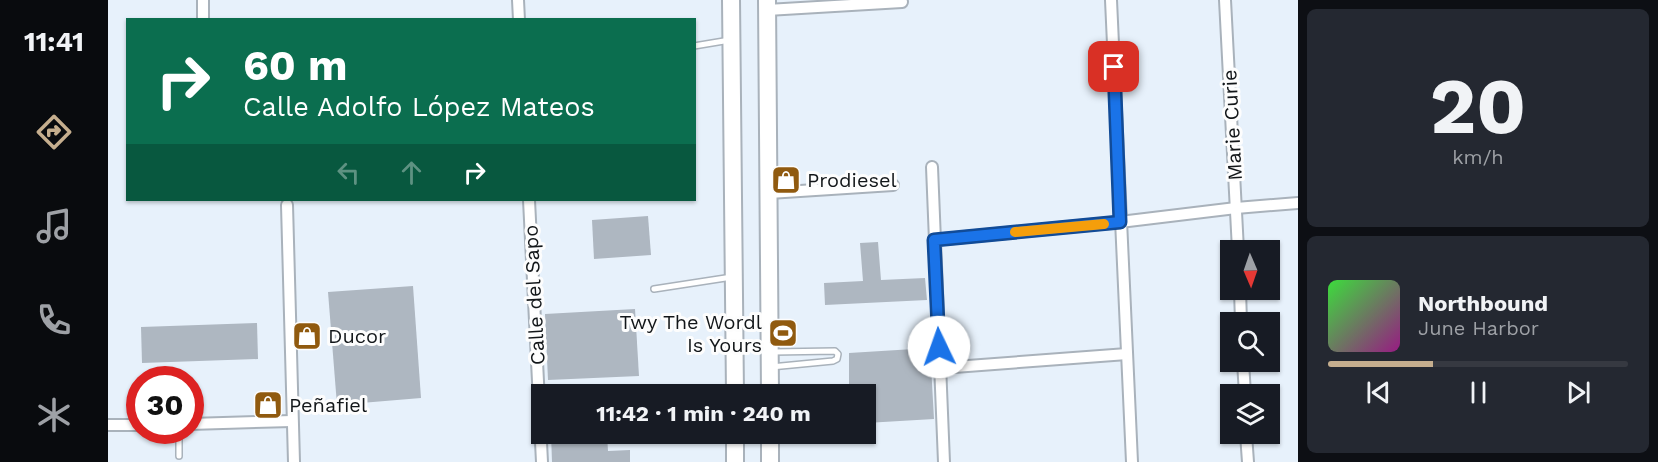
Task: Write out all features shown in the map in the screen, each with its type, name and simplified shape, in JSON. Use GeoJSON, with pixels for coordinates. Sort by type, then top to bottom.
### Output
{"type":"FeatureCollection","features":[{"type":"Feature","properties":{"kind":"main road"},"geometry":{"type":"LineString","coordinates":[[731,0],[735,384]]}},
{"type":"Feature","properties":{"kind":"main road"},"geometry":{"type":"LineString","coordinates":[[767,5],[770,384]]}},
{"type":"Feature","properties":{"kind":"main road"},"geometry":{"type":"LineString","coordinates":[[735,444],[735,462]]}},
{"type":"Feature","properties":{"kind":"main road"},"geometry":{"type":"LineString","coordinates":[[770,444],[770,462]]}},
{"type":"Feature","properties":{"kind":"street"},"geometry":{"type":"LineString","coordinates":[[203,0],[203,18]]}},
{"type":"Feature","properties":{"kind":"street"},"geometry":{"type":"LineString","coordinates":[[518,0],[519,18]]}},
{"type":"Feature","properties":{"kind":"street"},"geometry":{"type":"LineString","coordinates":[[1112,0],[1132,462]]}},
{"type":"Feature","properties":{"kind":"street","name":"Marie Curie"},"geometry":{"type":"LineString","coordinates":[[1225,0],[1238,240]]}},
{"type":"Feature","properties":{"kind":"street"},"geometry":{"type":"LineString","coordinates":[[767,5],[902,2]]}},
{"type":"Feature","properties":{"kind":"street"},"geometry":{"type":"LineString","coordinates":[[932,167],[944,462]]}},
{"type":"Feature","properties":{"kind":"street"},"geometry":{"type":"LineString","coordinates":[[769,193],[894,185]]}},
{"type":"Feature","properties":{"kind":"street","name":"Calle del Sapo"},"geometry":{"type":"LineString","coordinates":[[529,201],[542,462]]}},
{"type":"Feature","properties":{"kind":"street"},"geometry":{"type":"LineString","coordinates":[[934,240],[1298,203]]}},
{"type":"Feature","properties":{"kind":"street"},"geometry":{"type":"LineString","coordinates":[[287,205],[294,462]]}},
{"type":"Feature","properties":{"kind":"street"},"geometry":{"type":"LineString","coordinates":[[940,368],[1127,354]]}},
{"type":"Feature","properties":{"kind":"street"},"geometry":{"type":"LineString","coordinates":[[204,424],[292,421]]}},
{"type":"Feature","properties":{"kind":"street"},"geometry":{"type":"LineString","coordinates":[[108,425],[126,425]]}},
{"type":"Feature","properties":{"kind":"street"},"geometry":{"type":"LineString","coordinates":[[1247,444],[1248,462]]}},
{"type":"Feature","properties":{"kind":"lane"},"geometry":{"type":"LineString","coordinates":[[696,46],[732,40]]}},
{"type":"Feature","properties":{"kind":"lane"},"geometry":{"type":"LineString","coordinates":[[654,289],[734,276]]}},
{"type":"Feature","properties":{"kind":"lane"},"geometry":{"type":"LineString","coordinates":[[835,351],[838,354],[833,362],[769,359],[835,351]]}},
{"type":"Feature","properties":{"kind":"lane"},"geometry":{"type":"LineString","coordinates":[[179,444],[179,456]]}},
{"type":"Feature","properties":{"kind":"building"},"geometry":{"type":"Polygon","coordinates":[[[648,216],[651,255],[594,259],[592,220],[648,216]]]}},
{"type":"Feature","properties":{"kind":"building"},"geometry":{"type":"Polygon","coordinates":[[[878,242],[881,280],[925,278],[927,300],[825,305],[824,283],[863,281],[860,243],[878,242]]]}},
{"type":"Feature","properties":{"kind":"building"},"geometry":{"type":"Polygon","coordinates":[[[413,286],[421,398],[337,405],[328,292],[413,286]]]}},
{"type":"Feature","properties":{"kind":"building"},"geometry":{"type":"Polygon","coordinates":[[[635,309],[639,376],[548,380],[545,314],[635,309]]]}},
{"type":"Feature","properties":{"kind":"building"},"geometry":{"type":"Polygon","coordinates":[[[257,323],[258,359],[142,363],[141,327],[257,323]]]}},
{"type":"Feature","properties":{"kind":"building"},"geometry":{"type":"Polygon","coordinates":[[[930,348],[934,419],[876,422],[876,384],[849,384],[849,353],[930,348]]]}},
{"type":"Feature","properties":{"kind":"building"},"geometry":{"type":"Polygon","coordinates":[[[551,444],[608,444],[608,451],[630,450],[630,462],[552,462],[551,444]]]}},
{"type":"Feature","properties":{"kind":"slow traffic"},"geometry":{"type":"LineString","coordinates":[[1015,232],[1104,224]]}},
{"type":"Feature","properties":{"kind":"place","name":"Prodiesel"},"geometry":{"type":"Point","coordinates":[786,180]}},
{"type":"Feature","properties":{"kind":"place","name":"Twy The Wordl Is Yours"},"geometry":{"type":"Point","coordinates":[783,333]}},
{"type":"Feature","properties":{"kind":"place","name":"Ducor"},"geometry":{"type":"Point","coordinates":[307,336]}},
{"type":"Feature","properties":{"kind":"place","name":"Peñafiel"},"geometry":{"type":"Point","coordinates":[268,405]}},
{"type":"Feature","properties":{"kind":"route"},"geometry":{"type":"LineString","coordinates":[[939,347],[934,240],[1120,222],[1114,67]]}}]}
